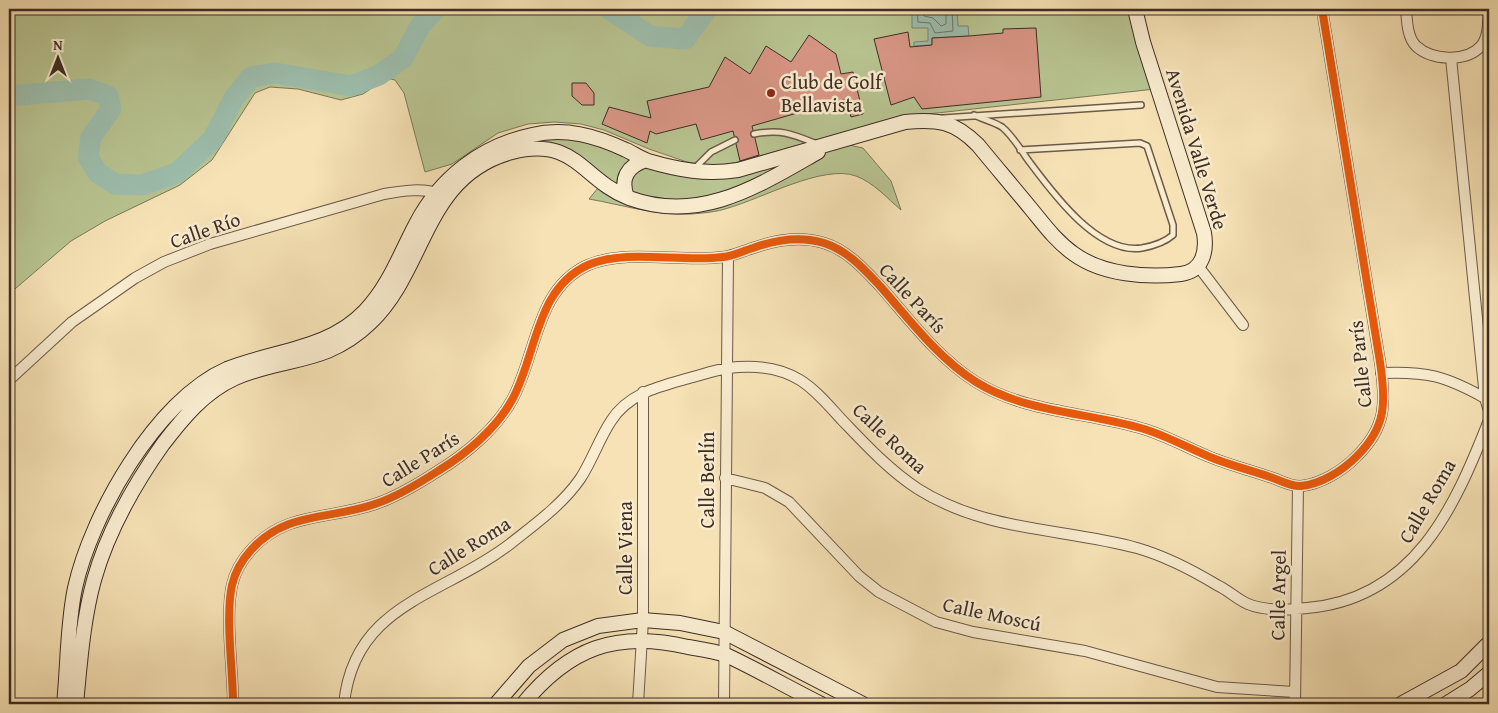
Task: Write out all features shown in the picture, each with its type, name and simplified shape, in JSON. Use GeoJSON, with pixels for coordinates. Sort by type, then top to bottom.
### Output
{"type":"FeatureCollection","features":[{"type":"Feature","properties":{"kind":"street","name":"Avenida Valle Verde"},"geometry":{"type":"LineString","coordinates":[[1135,9],[1143,42],[1204,233],[1206,244],[1204,256],[1198,266]]}},
{"type":"Feature","properties":{"kind":"street","name":"Calle París"},"geometry":{"type":"LineString","coordinates":[[233,704],[229,607],[233,581],[243,559],[263,537],[287,523],[374,505],[402,493],[453,462],[498,420],[511,402],[522,378],[542,317],[552,296],[569,278],[588,265],[610,259],[696,260],[728,257],[759,245],[785,240],[805,239],[827,244],[843,252],[863,269],[954,366],[998,394],[1034,405],[1143,429],[1212,458],[1298,486],[1326,478],[1350,464],[1369,444],[1381,424],[1384,402],[1382,373],[1322,9]]}},
{"type":"Feature","properties":{"kind":"street"},"geometry":{"type":"LineString","coordinates":[[1406,9],[1408,30],[1415,45],[1428,54],[1451,58],[1470,55],[1482,45],[1487,32],[1489,9]]}},
{"type":"Feature","properties":{"kind":"street"},"geometry":{"type":"LineString","coordinates":[[1451,58],[1485,398],[1489,411]]}},
{"type":"Feature","properties":{"kind":"street"},"geometry":{"type":"LineString","coordinates":[[64,704],[72,605],[81,565],[104,510],[134,456],[173,406],[194,387],[215,375],[248,361],[306,347],[347,328],[365,311],[390,277],[415,226],[467,164],[490,149],[534,134],[578,133],[600,139],[646,160],[692,172],[715,174],[738,170],[905,122],[928,120],[946,122],[965,132],[1056,240],[1075,255],[1097,266],[1126,274],[1184,274],[1198,266],[1243,325]]}},
{"type":"Feature","properties":{"kind":"street"},"geometry":{"type":"LineString","coordinates":[[76,704],[89,603],[101,558],[125,506],[165,441],[197,403],[233,379],[251,372],[331,351],[369,324],[400,286],[441,195],[473,171],[494,158],[515,152],[536,149],[554,150],[573,157],[604,182],[627,197],[658,205],[683,207],[716,203],[766,181],[838,140]]}},
{"type":"Feature","properties":{"kind":"street"},"geometry":{"type":"LineString","coordinates":[[627,197],[624,188],[624,178],[629,169],[636,163],[646,160]]}},
{"type":"Feature","properties":{"kind":"street","name":"Calle Río"},"geometry":{"type":"LineString","coordinates":[[9,380],[80,316],[135,278],[164,262],[210,244],[384,194],[407,191],[441,195]]}},
{"type":"Feature","properties":{"kind":"street","name":"Calle Berlín"},"geometry":{"type":"LineString","coordinates":[[724,704],[725,369],[728,257]]}},
{"type":"Feature","properties":{"kind":"street","name":"Calle Roma"},"geometry":{"type":"LineString","coordinates":[[344,704],[350,671],[362,646],[379,625],[405,606],[504,548],[546,516],[580,480],[612,418],[625,403],[643,392],[725,369],[749,366],[773,369],[798,379],[819,394],[876,456],[899,476],[923,492],[946,502],[997,522],[1138,548],[1191,570],[1249,604],[1295,609],[1329,606],[1358,597],[1388,582],[1413,560],[1432,534],[1460,486],[1489,420]]}},
{"type":"Feature","properties":{"kind":"street"},"geometry":{"type":"LineString","coordinates":[[1382,373],[1414,371],[1432,374],[1454,381],[1485,398]]}},
{"type":"Feature","properties":{"kind":"street","name":"Calle Viena"},"geometry":{"type":"LineString","coordinates":[[638,704],[643,620],[643,392]]}},
{"type":"Feature","properties":{"kind":"street","name":"Calle Moscú"},"geometry":{"type":"LineString","coordinates":[[725,478],[777,494],[789,502],[859,576],[879,592],[936,622],[973,632],[1086,650],[1217,687],[1295,692]]}},
{"type":"Feature","properties":{"kind":"street","name":"Calle Argel"},"geometry":{"type":"LineString","coordinates":[[1295,704],[1298,486]]}},
{"type":"Feature","properties":{"kind":"street"},"geometry":{"type":"LineString","coordinates":[[496,704],[529,666],[562,640],[598,626],[643,620],[680,623],[724,632],[863,704]]}},
{"type":"Feature","properties":{"kind":"street"},"geometry":{"type":"LineString","coordinates":[[523,704],[543,680],[571,658],[599,646],[641,640],[677,644],[724,654],[813,702]]}},
{"type":"Feature","properties":{"kind":"street"},"geometry":{"type":"LineString","coordinates":[[1401,704],[1461,671],[1489,643]]}},
{"type":"Feature","properties":{"kind":"street"},"geometry":{"type":"LineString","coordinates":[[1446,704],[1489,673]]}},
{"type":"Feature","properties":{"kind":"lane"},"geometry":{"type":"LineString","coordinates":[[928,120],[974,115],[1141,105]]}},
{"type":"Feature","properties":{"kind":"lane"},"geometry":{"type":"LineString","coordinates":[[974,115],[1002,127],[1020,150],[1071,213],[1090,230],[1118,246],[1134,249],[1152,246],[1168,240],[1173,235],[1173,225],[1147,146],[1140,143],[1020,150]]}},
{"type":"Feature","properties":{"kind":"lane"},"geometry":{"type":"LineString","coordinates":[[754,134],[774,130],[820,145]]}},
{"type":"Feature","properties":{"kind":"lane"},"geometry":{"type":"LineString","coordinates":[[692,172],[712,152],[735,140]]}},
{"type":"Feature","properties":{"kind":"green space"},"geometry":{"type":"Polygon","coordinates":[[[9,9],[1131,9],[1155,89],[928,114],[838,134],[734,163],[713,166],[687,162],[649,149],[604,130],[581,124],[554,122],[528,124],[498,133],[452,164],[425,172],[404,93],[395,80],[387,78],[363,94],[341,100],[298,89],[270,87],[255,93],[212,160],[180,185],[105,221],[71,241],[9,294],[9,9]]]}},
{"type":"Feature","properties":{"kind":"green space"},"geometry":{"type":"Polygon","coordinates":[[[578,135],[638,158],[631,175],[648,162],[692,175],[839,143],[863,148],[891,181],[901,210],[869,183],[856,176],[842,174],[810,178],[742,204],[710,212],[678,214],[653,212],[589,199],[606,178],[580,158],[503,145],[578,135]]]}},
{"type":"Feature","properties":{"kind":"water"},"geometry":{"type":"Polygon","coordinates":[[[912,9],[957,9],[958,26],[968,26],[969,36],[932,38],[932,45],[914,46],[914,42],[928,41],[928,28],[912,28],[912,9]]]}},
{"type":"Feature","properties":{"kind":"building"},"geometry":{"type":"Polygon","coordinates":[[[1036,28],[1041,97],[922,109],[914,97],[891,105],[874,39],[908,32],[910,47],[932,45],[932,38],[1003,33],[1003,29],[1036,28]]]}},
{"type":"Feature","properties":{"kind":"building","name":"Club de Golf Bellavista"},"geometry":{"type":"Polygon","coordinates":[[[809,35],[836,54],[841,74],[853,72],[863,114],[851,117],[846,99],[752,126],[759,155],[740,161],[733,131],[701,140],[696,124],[656,134],[650,131],[647,143],[602,124],[609,107],[651,118],[647,101],[709,87],[725,57],[750,74],[766,46],[791,62],[809,35]]]}},
{"type":"Feature","properties":{"kind":"building"},"geometry":{"type":"Polygon","coordinates":[[[572,83],[586,83],[594,93],[594,105],[582,105],[572,96],[572,83]]]}},
{"type":"Feature","properties":{"kind":"waterway"},"geometry":{"type":"LineString","coordinates":[[9,96],[89,89],[108,96],[111,109],[91,137],[88,157],[98,173],[115,184],[142,185],[177,173],[213,139],[234,98],[251,77],[275,73],[351,86],[379,75],[403,58],[420,26],[435,9]]}},
{"type":"Feature","properties":{"kind":"waterway"},"geometry":{"type":"LineString","coordinates":[[609,9],[650,36],[685,39],[707,9]]}},
{"type":"Feature","properties":{"kind":"cycle path"},"geometry":{"type":"LineString","coordinates":[[233,704],[229,628],[230,598],[235,575],[251,550],[264,537],[293,523],[309,518],[358,509],[391,498],[423,481],[470,449],[498,421],[512,400],[547,306],[557,290],[571,276],[588,265],[603,260],[620,257],[723,257],[779,241],[797,239],[824,243],[848,255],[861,267],[949,362],[976,382],[995,392],[1036,406],[1144,429],[1217,460],[1293,485],[1301,486],[1316,483],[1338,472],[1356,457],[1374,435],[1382,413],[1383,390],[1322,9]]}},
{"type":"Feature","properties":{"kind":"place","name":"Club de Golf Bellavista"},"geometry":{"type":"Point","coordinates":[771,93]}}]}
